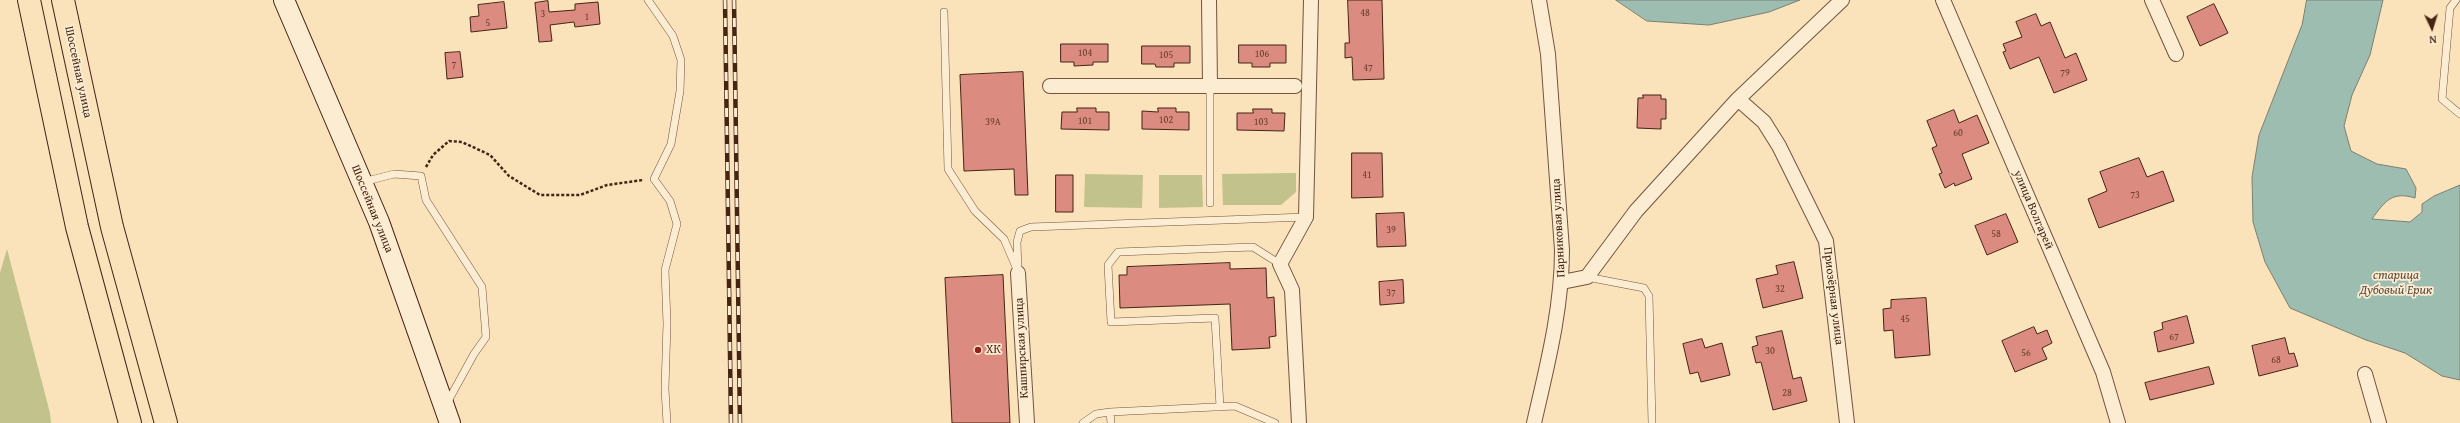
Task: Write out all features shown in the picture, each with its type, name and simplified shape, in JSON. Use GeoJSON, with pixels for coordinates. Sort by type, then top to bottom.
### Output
{"type":"FeatureCollection","features":[{"type":"Feature","properties":{"kind":"main road"},"geometry":{"type":"LineString","coordinates":[[29,0],[77,227],[130,423]]}},
{"type":"Feature","properties":{"kind":"main road","name":"Шоссейная улица"},"geometry":{"type":"LineString","coordinates":[[63,0],[112,227],[166,423]]}},
{"type":"Feature","properties":{"kind":"main road","name":"Шоссейная улица"},"geometry":{"type":"LineString","coordinates":[[284,0],[379,222],[448,415]]}},
{"type":"Feature","properties":{"kind":"street"},"geometry":{"type":"LineString","coordinates":[[1209,0],[1210,85]]}},
{"type":"Feature","properties":{"kind":"street"},"geometry":{"type":"LineString","coordinates":[[1299,423],[1292,290],[1280,264],[1306,217],[1311,0]]}},
{"type":"Feature","properties":{"kind":"street","name":"Парниковая улица"},"geometry":{"type":"LineString","coordinates":[[1534,423],[1548,360],[1562,282],[1562,250],[1548,54],[1539,0]]}},
{"type":"Feature","properties":{"kind":"street"},"geometry":{"type":"LineString","coordinates":[[1562,282],[1587,277],[1636,211],[1738,99],[1842,0]]}},
{"type":"Feature","properties":{"kind":"street","name":"улица Волгарей"},"geometry":{"type":"LineString","coordinates":[[1943,0],[2103,372],[2118,423]]}},
{"type":"Feature","properties":{"kind":"street"},"geometry":{"type":"LineString","coordinates":[[2152,0],[2176,54]]}},
{"type":"Feature","properties":{"kind":"street"},"geometry":{"type":"LineString","coordinates":[[1050,86],[1295,86]]}},
{"type":"Feature","properties":{"kind":"street","name":"Приозёрная улица"},"geometry":{"type":"LineString","coordinates":[[1738,99],[1764,122],[1779,146],[1826,241],[1847,423]]}},
{"type":"Feature","properties":{"kind":"street","name":"Кашпирская улица"},"geometry":{"type":"LineString","coordinates":[[1018,273],[1027,423]]}},
{"type":"Feature","properties":{"kind":"street"},"geometry":{"type":"LineString","coordinates":[[2365,374],[2379,423]]}},
{"type":"Feature","properties":{"kind":"lane"},"geometry":{"type":"LineString","coordinates":[[648,0],[673,36],[681,60],[680,91],[671,144],[654,179],[670,201],[677,224],[665,270],[667,323],[665,389],[667,423]]}},
{"type":"Feature","properties":{"kind":"lane"},"geometry":{"type":"LineString","coordinates":[[2456,0],[2450,8],[2442,99],[2460,114]]}},
{"type":"Feature","properties":{"kind":"lane"},"geometry":{"type":"LineString","coordinates":[[944,12],[948,169],[975,210],[1004,239],[1018,273]]}},
{"type":"Feature","properties":{"kind":"lane"},"geometry":{"type":"LineString","coordinates":[[1210,85],[1210,203]]}},
{"type":"Feature","properties":{"kind":"lane"},"geometry":{"type":"LineString","coordinates":[[362,182],[394,174],[420,176],[426,200],[482,287],[486,337],[474,354],[448,415]]}},
{"type":"Feature","properties":{"kind":"lane"},"geometry":{"type":"LineString","coordinates":[[1018,273],[1017,242],[1020,231],[1031,227],[1306,217]]}},
{"type":"Feature","properties":{"kind":"lane"},"geometry":{"type":"LineString","coordinates":[[1220,406],[1215,318],[1112,322],[1108,265],[1118,252],[1253,247],[1280,264]]}},
{"type":"Feature","properties":{"kind":"lane"},"geometry":{"type":"LineString","coordinates":[[1587,277],[1644,288],[1649,296],[1652,423]]}},
{"type":"Feature","properties":{"kind":"lane"},"geometry":{"type":"LineString","coordinates":[[1083,423],[1096,414],[1110,412],[1235,406],[1275,423]]}},
{"type":"Feature","properties":{"kind":"lane"},"geometry":{"type":"LineString","coordinates":[[1110,412],[1111,423]]}},
{"type":"Feature","properties":{"kind":"path"},"geometry":{"type":"LineString","coordinates":[[420,176],[433,155],[449,141],[462,142],[490,155],[509,176],[540,195],[580,195],[607,185],[654,179]]}},
{"type":"Feature","properties":{"kind":"green space"},"geometry":{"type":"Polygon","coordinates":[[[1296,173],[1296,192],[1281,205],[1223,205],[1222,174],[1296,173]]]}},
{"type":"Feature","properties":{"kind":"green space"},"geometry":{"type":"Polygon","coordinates":[[[1085,174],[1143,175],[1142,208],[1084,207],[1085,174]]]}},
{"type":"Feature","properties":{"kind":"green space"},"geometry":{"type":"Polygon","coordinates":[[[1159,175],[1202,175],[1203,207],[1159,208],[1159,175]]]}},
{"type":"Feature","properties":{"kind":"green space"},"geometry":{"type":"Polygon","coordinates":[[[7,249],[50,413],[51,423],[0,423],[0,273],[7,249]]]}},
{"type":"Feature","properties":{"kind":"water"},"geometry":{"type":"Polygon","coordinates":[[[1616,0],[1800,0],[1769,12],[1709,25],[1647,21],[1616,0]]]}},
{"type":"Feature","properties":{"kind":"water","name":"старица Дубовый Ерик"},"geometry":{"type":"Polygon","coordinates":[[[2307,0],[2383,0],[2370,55],[2352,95],[2344,126],[2351,151],[2377,164],[2406,169],[2416,188],[2415,198],[2400,196],[2390,199],[2381,207],[2372,219],[2410,222],[2422,212],[2422,204],[2434,196],[2460,185],[2460,380],[2442,376],[2405,353],[2366,340],[2290,308],[2265,262],[2253,222],[2252,177],[2259,135],[2302,25],[2307,0]]]}},
{"type":"Feature","properties":{"kind":"building"},"geometry":{"type":"Polygon","coordinates":[[[1348,0],[1382,0],[1384,79],[1353,80],[1352,57],[1345,58],[1345,43],[1349,43],[1348,0]]]}},
{"type":"Feature","properties":{"kind":"building"},"geometry":{"type":"Polygon","coordinates":[[[548,1],[549,12],[575,10],[575,4],[598,2],[600,24],[575,27],[574,22],[550,25],[552,41],[539,42],[535,3],[548,1]]]}},
{"type":"Feature","properties":{"kind":"building"},"geometry":{"type":"Polygon","coordinates":[[[504,2],[507,28],[471,32],[470,17],[479,16],[478,5],[504,2]]]}},
{"type":"Feature","properties":{"kind":"building"},"geometry":{"type":"Polygon","coordinates":[[[2214,4],[2228,33],[2200,46],[2187,17],[2214,4]]]}},
{"type":"Feature","properties":{"kind":"building"},"geometry":{"type":"Polygon","coordinates":[[[2036,14],[2041,26],[2050,22],[2065,58],[2076,53],[2087,80],[2054,93],[2039,57],[2010,69],[2003,52],[2006,51],[2003,44],[2022,37],[2016,22],[2036,14]]]}},
{"type":"Feature","properties":{"kind":"building"},"geometry":{"type":"Polygon","coordinates":[[[1061,44],[1108,44],[1108,62],[1093,62],[1093,65],[1074,66],[1074,62],[1061,62],[1061,44]]]}},
{"type":"Feature","properties":{"kind":"building"},"geometry":{"type":"Polygon","coordinates":[[[1239,45],[1286,45],[1286,63],[1270,63],[1270,67],[1252,67],[1252,63],[1239,63],[1239,45]]]}},
{"type":"Feature","properties":{"kind":"building"},"geometry":{"type":"Polygon","coordinates":[[[1142,46],[1190,46],[1190,63],[1174,63],[1174,67],[1156,67],[1155,64],[1142,64],[1142,46]]]}},
{"type":"Feature","properties":{"kind":"building"},"geometry":{"type":"Polygon","coordinates":[[[460,52],[463,77],[447,79],[445,53],[460,52]]]}},
{"type":"Feature","properties":{"kind":"building"},"geometry":{"type":"Polygon","coordinates":[[[1023,72],[1028,195],[1015,195],[1014,169],[964,171],[960,75],[1023,72]]]}},
{"type":"Feature","properties":{"kind":"building"},"geometry":{"type":"Polygon","coordinates":[[[1643,95],[1661,95],[1661,99],[1666,99],[1666,119],[1661,119],[1661,129],[1637,128],[1638,98],[1643,98],[1643,95]]]}},
{"type":"Feature","properties":{"kind":"building"},"geometry":{"type":"Polygon","coordinates":[[[1077,108],[1096,108],[1096,112],[1109,112],[1109,130],[1061,129],[1062,112],[1077,112],[1077,108]]]}},
{"type":"Feature","properties":{"kind":"building"},"geometry":{"type":"Polygon","coordinates":[[[1158,108],[1176,108],[1176,112],[1189,112],[1189,130],[1142,129],[1142,111],[1158,112],[1158,108]]]}},
{"type":"Feature","properties":{"kind":"building"},"geometry":{"type":"Polygon","coordinates":[[[1253,109],[1272,109],[1272,113],[1285,113],[1284,131],[1237,130],[1237,113],[1253,113],[1253,109]]]}},
{"type":"Feature","properties":{"kind":"building"},"geometry":{"type":"Polygon","coordinates":[[[1954,110],[1959,123],[1977,115],[1989,143],[1962,154],[1972,179],[1955,186],[1954,183],[1945,188],[1939,174],[1942,173],[1932,148],[1937,146],[1927,121],[1954,110]]]}},
{"type":"Feature","properties":{"kind":"building"},"geometry":{"type":"Polygon","coordinates":[[[1352,153],[1382,153],[1383,197],[1352,198],[1352,153]]]}},
{"type":"Feature","properties":{"kind":"building"},"geometry":{"type":"Polygon","coordinates":[[[2139,158],[2147,177],[2163,171],[2174,201],[2099,228],[2088,199],[2107,191],[2100,172],[2139,158]]]}},
{"type":"Feature","properties":{"kind":"building"},"geometry":{"type":"Polygon","coordinates":[[[1056,175],[1073,175],[1073,212],[1056,212],[1056,175]]]}},
{"type":"Feature","properties":{"kind":"building"},"geometry":{"type":"Polygon","coordinates":[[[1404,213],[1406,246],[1377,247],[1376,214],[1404,213]]]}},
{"type":"Feature","properties":{"kind":"building"},"geometry":{"type":"Polygon","coordinates":[[[2006,214],[2018,242],[1987,255],[1975,226],[2006,214]]]}},
{"type":"Feature","properties":{"kind":"building"},"geometry":{"type":"Polygon","coordinates":[[[1794,262],[1803,298],[1763,308],[1756,279],[1778,274],[1776,266],[1794,262]]]}},
{"type":"Feature","properties":{"kind":"building"},"geometry":{"type":"Polygon","coordinates":[[[1230,263],[1230,269],[1266,268],[1267,298],[1274,297],[1276,336],[1269,337],[1270,348],[1232,350],[1230,304],[1120,308],[1119,275],[1127,275],[1127,267],[1230,263]]]}},
{"type":"Feature","properties":{"kind":"building","name":"ХК"},"geometry":{"type":"Polygon","coordinates":[[[1003,275],[1010,423],[952,423],[945,278],[1003,275]]]}},
{"type":"Feature","properties":{"kind":"building"},"geometry":{"type":"Polygon","coordinates":[[[1403,280],[1404,303],[1380,305],[1379,282],[1403,280]]]}},
{"type":"Feature","properties":{"kind":"building"},"geometry":{"type":"Polygon","coordinates":[[[1926,298],[1930,355],[1895,358],[1893,330],[1884,331],[1883,309],[1891,308],[1891,300],[1926,298]]]}},
{"type":"Feature","properties":{"kind":"building"},"geometry":{"type":"Polygon","coordinates":[[[2187,316],[2194,343],[2158,352],[2154,332],[2163,329],[2162,323],[2187,316]]]}},
{"type":"Feature","properties":{"kind":"building"},"geometry":{"type":"Polygon","coordinates":[[[2034,327],[2037,334],[2047,330],[2052,343],[2042,348],[2047,359],[2015,372],[2002,341],[2034,327]]]}},
{"type":"Feature","properties":{"kind":"building"},"geometry":{"type":"Polygon","coordinates":[[[1782,331],[1793,379],[1801,377],[1807,401],[1773,410],[1761,362],[1756,363],[1752,347],[1758,345],[1756,337],[1782,331]]]}},
{"type":"Feature","properties":{"kind":"building"},"geometry":{"type":"Polygon","coordinates":[[[2285,338],[2289,354],[2294,353],[2298,366],[2259,376],[2252,346],[2285,338]]]}},
{"type":"Feature","properties":{"kind":"building"},"geometry":{"type":"Polygon","coordinates":[[[1702,339],[1705,348],[1722,343],[1730,375],[1701,382],[1698,372],[1690,374],[1683,344],[1702,339]]]}},
{"type":"Feature","properties":{"kind":"building"},"geometry":{"type":"Polygon","coordinates":[[[2209,367],[2214,384],[2150,400],[2145,383],[2209,367]]]}},
{"type":"Feature","properties":{"kind":"railway"},"geometry":{"type":"LineString","coordinates":[[725,0],[731,423]]}},
{"type":"Feature","properties":{"kind":"railway"},"geometry":{"type":"LineString","coordinates":[[734,0],[740,423]]}},
{"type":"Feature","properties":{"kind":"place","name":"ХК"},"geometry":{"type":"Point","coordinates":[978,350]}}]}
